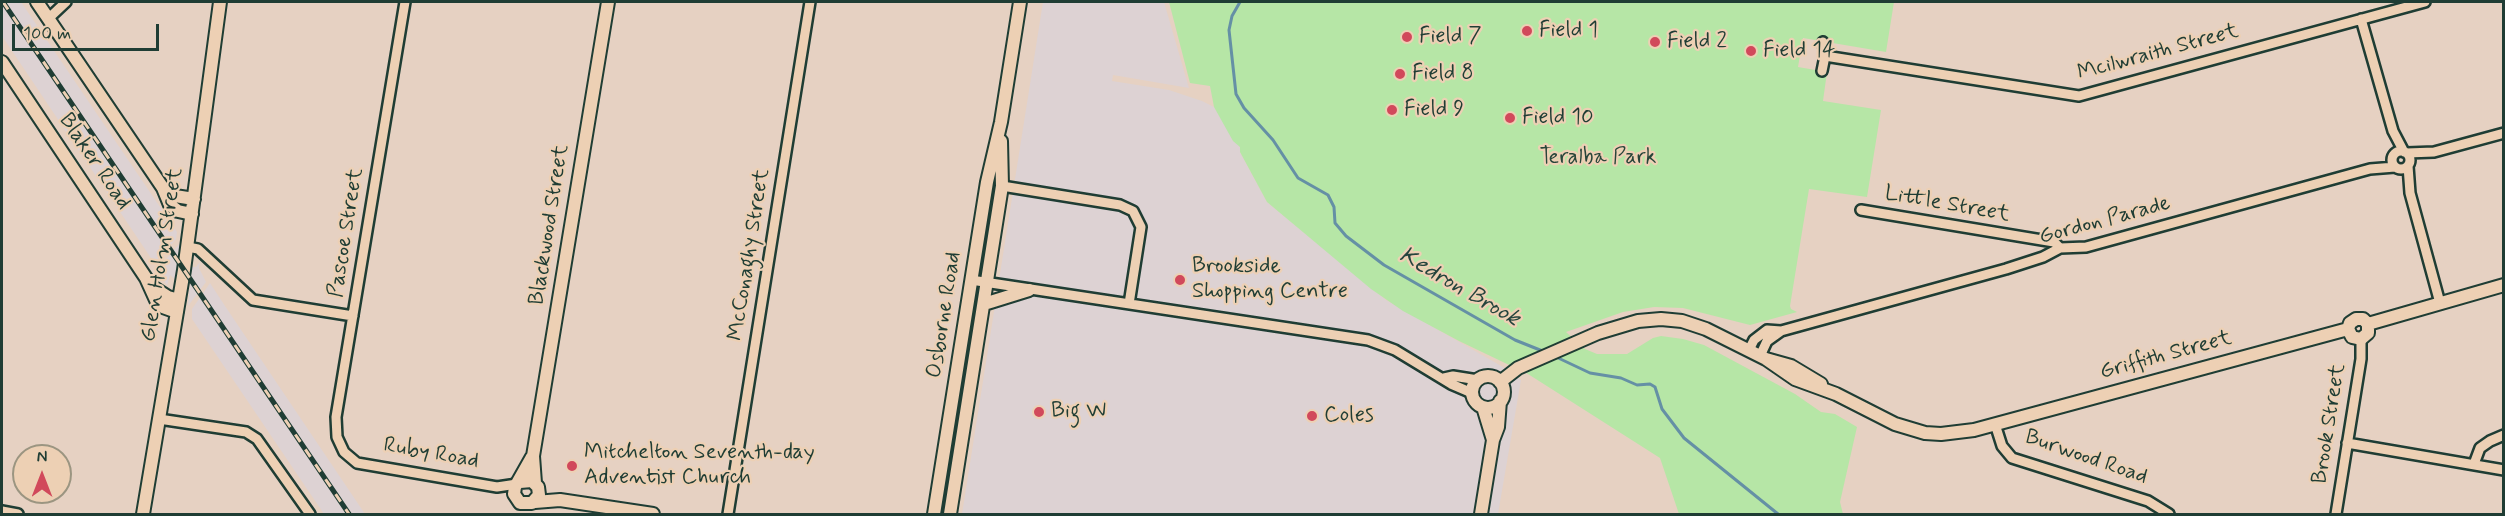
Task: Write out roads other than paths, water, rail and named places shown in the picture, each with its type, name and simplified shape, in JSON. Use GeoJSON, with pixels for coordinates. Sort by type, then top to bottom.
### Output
{"type":"FeatureCollection","features":[{"type":"Feature","properties":{"kind":"street"},"geometry":{"type":"LineString","coordinates":[[49,18],[66,2]]}},
{"type":"Feature","properties":{"kind":"street","name":"Glen Holm Street"},"geometry":{"type":"LineString","coordinates":[[143,514],[188,247],[220,2]]}},
{"type":"Feature","properties":{"kind":"street","name":"Pascoe Street"},"geometry":{"type":"LineString","coordinates":[[357,463],[344,452],[340,444],[337,437],[336,417],[405,2]]}},
{"type":"Feature","properties":{"kind":"street","name":"Blackwood Street"},"geometry":{"type":"LineString","coordinates":[[537,485],[533,456],[608,2]]}},
{"type":"Feature","properties":{"kind":"street","name":"McConaghy Street"},"geometry":{"type":"LineString","coordinates":[[728,514],[810,2]]}},
{"type":"Feature","properties":{"kind":"street","name":"Osborne Road"},"geometry":{"type":"LineString","coordinates":[[934,514],[987,182],[1001,122],[1020,2]]}},
{"type":"Feature","properties":{"kind":"street","name":"Mcilwraith Street"},"geometry":{"type":"LineString","coordinates":[[1825,56],[2079,96],[2425,2]]}},
{"type":"Feature","properties":{"kind":"street"},"geometry":{"type":"LineString","coordinates":[[41,3],[163,188],[170,205],[175,210],[192,214]]}},
{"type":"Feature","properties":{"kind":"street"},"geometry":{"type":"LineString","coordinates":[[2361,19],[2393,131],[2410,158],[2410,193]]}},
{"type":"Feature","properties":{"kind":"street"},"geometry":{"type":"LineString","coordinates":[[1822,71],[1825,56],[1823,42]]}},
{"type":"Feature","properties":{"kind":"street","name":"Blaker Road"},"geometry":{"type":"LineString","coordinates":[[2,62],[151,286],[160,305],[178,306]]}},
{"type":"Feature","properties":{"kind":"street","name":"Osborne Road"},"geometry":{"type":"LineString","coordinates":[[950,514],[1002,186],[1001,122]]}},
{"type":"Feature","properties":{"kind":"street"},"geometry":{"type":"LineString","coordinates":[[2393,131],[2393,156],[2410,193],[2440,303]]}},
{"type":"Feature","properties":{"kind":"street"},"geometry":{"type":"LineString","coordinates":[[2397,168],[2403,169],[2434,152],[2504,133]]}},
{"type":"Feature","properties":{"kind":"street"},"geometry":{"type":"LineString","coordinates":[[2393,156],[2398,152],[2434,152]]}},
{"type":"Feature","properties":{"kind":"street","name":"Gordon Parade"},"geometry":{"type":"LineString","coordinates":[[2370,169],[2393,156]]}},
{"type":"Feature","properties":{"kind":"street","name":"Gordon Parade"},"geometry":{"type":"LineString","coordinates":[[1749,350],[1762,332],[1781,331],[2006,269],[2043,258],[2060,248],[2086,247],[2370,169],[2397,168]]}},
{"type":"Feature","properties":{"kind":"street"},"geometry":{"type":"LineString","coordinates":[[1002,186],[1120,205],[1133,211],[1141,227],[1129,304]]}},
{"type":"Feature","properties":{"kind":"street"},"geometry":{"type":"LineString","coordinates":[[163,188],[175,196],[194,199]]}},
{"type":"Feature","properties":{"kind":"street","name":"Little Street"},"geometry":{"type":"LineString","coordinates":[[1861,210],[2054,242],[2060,248]]}},
{"type":"Feature","properties":{"kind":"street"},"geometry":{"type":"LineString","coordinates":[[188,247],[198,249],[254,300],[353,316]]}},
{"type":"Feature","properties":{"kind":"street"},"geometry":{"type":"LineString","coordinates":[[971,280],[1368,340],[1395,350],[1444,378],[1450,384],[1472,393]]}},
{"type":"Feature","properties":{"kind":"street"},"geometry":{"type":"LineString","coordinates":[[2368,324],[2504,285]]}},
{"type":"Feature","properties":{"kind":"street"},"geometry":{"type":"LineString","coordinates":[[984,304],[1029,290]]}},
{"type":"Feature","properties":{"kind":"street"},"geometry":{"type":"LineString","coordinates":[[2356,319],[2363,319],[2368,324],[2368,333],[2361,339],[2352,337],[2348,329],[2350,323],[2356,319]]}},
{"type":"Feature","properties":{"kind":"street","name":"Burwood Road"},"geometry":{"type":"LineString","coordinates":[[1500,382],[1518,368],[1586,338],[1638,321],[1671,320],[1706,329],[1763,357],[1799,370],[1836,394],[1895,424],[1925,433],[1962,432],[1995,424],[2002,446],[2012,458],[2148,501],[2169,514]]}},
{"type":"Feature","properties":{"kind":"street","name":"Griffith Street"},"geometry":{"type":"LineString","coordinates":[[1995,424],[2348,329]]}},
{"type":"Feature","properties":{"kind":"street"},"geometry":{"type":"LineString","coordinates":[[1763,357],[1767,341],[1781,331]]}},
{"type":"Feature","properties":{"kind":"street","name":"Brook Street"},"geometry":{"type":"LineString","coordinates":[[2336,514],[2361,359],[2361,339]]}},
{"type":"Feature","properties":{"kind":"street"},"geometry":{"type":"LineString","coordinates":[[1444,378],[1453,376],[1478,380]]}},
{"type":"Feature","properties":{"kind":"street"},"geometry":{"type":"LineString","coordinates":[[1481,514],[1503,392],[1500,382],[1487,376],[1474,383],[1472,393],[1475,402],[1483,407],[1492,407],[1500,401]]}},
{"type":"Feature","properties":{"kind":"street"},"geometry":{"type":"LineString","coordinates":[[1483,407],[1493,440]]}},
{"type":"Feature","properties":{"kind":"street"},"geometry":{"type":"LineString","coordinates":[[159,419],[246,432],[257,439],[310,514]]}},
{"type":"Feature","properties":{"kind":"street"},"geometry":{"type":"LineString","coordinates":[[2474,464],[2481,448],[2504,435]]}},
{"type":"Feature","properties":{"kind":"street"},"geometry":{"type":"LineString","coordinates":[[2348,443],[2504,470]]}},
{"type":"Feature","properties":{"kind":"street","name":"Blackwood Street"},"geometry":{"type":"LineString","coordinates":[[519,483],[533,456]]}},
{"type":"Feature","properties":{"kind":"street","name":"Ruby Road"},"geometry":{"type":"LineString","coordinates":[[357,463],[497,487],[519,483]]}},
{"type":"Feature","properties":{"kind":"street"},"geometry":{"type":"LineString","coordinates":[[518,514],[514,490],[519,483],[528,480],[560,500]]}},
{"type":"Feature","properties":{"kind":"street"},"geometry":{"type":"LineString","coordinates":[[532,506],[539,495],[537,485]]}},
{"type":"Feature","properties":{"kind":"street","name":"Ruby Road"},"geometry":{"type":"LineString","coordinates":[[497,487],[516,499]]}},
{"type":"Feature","properties":{"kind":"street"},"geometry":{"type":"LineString","coordinates":[[516,499],[524,505],[532,506],[560,500],[653,514]]}},
{"type":"Feature","properties":{"kind":"street"},"geometry":{"type":"LineString","coordinates":[[2,512],[18,514]]}},
{"type":"Feature","properties":{"kind":"waterway","name":"Kedron Brook"},"geometry":{"type":"LineString","coordinates":[[1240,2],[1232,16],[1229,30],[1236,94],[1244,108],[1273,140],[1298,178],[1328,195],[1334,207],[1335,223],[1346,236],[1384,265],[1515,340],[1545,352]]}},
{"type":"Feature","properties":{"kind":"waterway","name":"Kedron Brook"},"geometry":{"type":"LineString","coordinates":[[1554,356],[1590,373],[1621,378],[1637,385],[1650,384],[1655,387],[1662,409],[1684,438],[1778,514]]}},
{"type":"Feature","properties":{"kind":"railway"},"geometry":{"type":"LineString","coordinates":[[3,2],[349,514]]}},
{"type":"Feature","properties":{"kind":"place","name":"Field 1"},"geometry":{"type":"Point","coordinates":[1527,31]}},
{"type":"Feature","properties":{"kind":"place","name":"Field 7"},"geometry":{"type":"Point","coordinates":[1407,37]}},
{"type":"Feature","properties":{"kind":"place","name":"Field 2"},"geometry":{"type":"Point","coordinates":[1655,42]}},
{"type":"Feature","properties":{"kind":"place","name":"Field 14"},"geometry":{"type":"Point","coordinates":[1751,51]}},
{"type":"Feature","properties":{"kind":"place","name":"Field 8"},"geometry":{"type":"Point","coordinates":[1400,74]}},
{"type":"Feature","properties":{"kind":"place","name":"Field 9"},"geometry":{"type":"Point","coordinates":[1392,110]}},
{"type":"Feature","properties":{"kind":"place","name":"Field 10"},"geometry":{"type":"Point","coordinates":[1510,118]}},
{"type":"Feature","properties":{"kind":"place","name":"Brookside Shopping Centre"},"geometry":{"type":"Point","coordinates":[1180,280]}},
{"type":"Feature","properties":{"kind":"place","name":"Big W"},"geometry":{"type":"Point","coordinates":[1039,412]}},
{"type":"Feature","properties":{"kind":"place","name":"Coles"},"geometry":{"type":"Point","coordinates":[1312,416]}},
{"type":"Feature","properties":{"kind":"place","name":"Mitchelton Seventh-day Adventist Church"},"geometry":{"type":"Point","coordinates":[572,466]}},
{"type":"Feature","properties":{"kind":"park label","name":"Teralba Park"},"geometry":{"type":"Point","coordinates":[1598,158]}}]}
